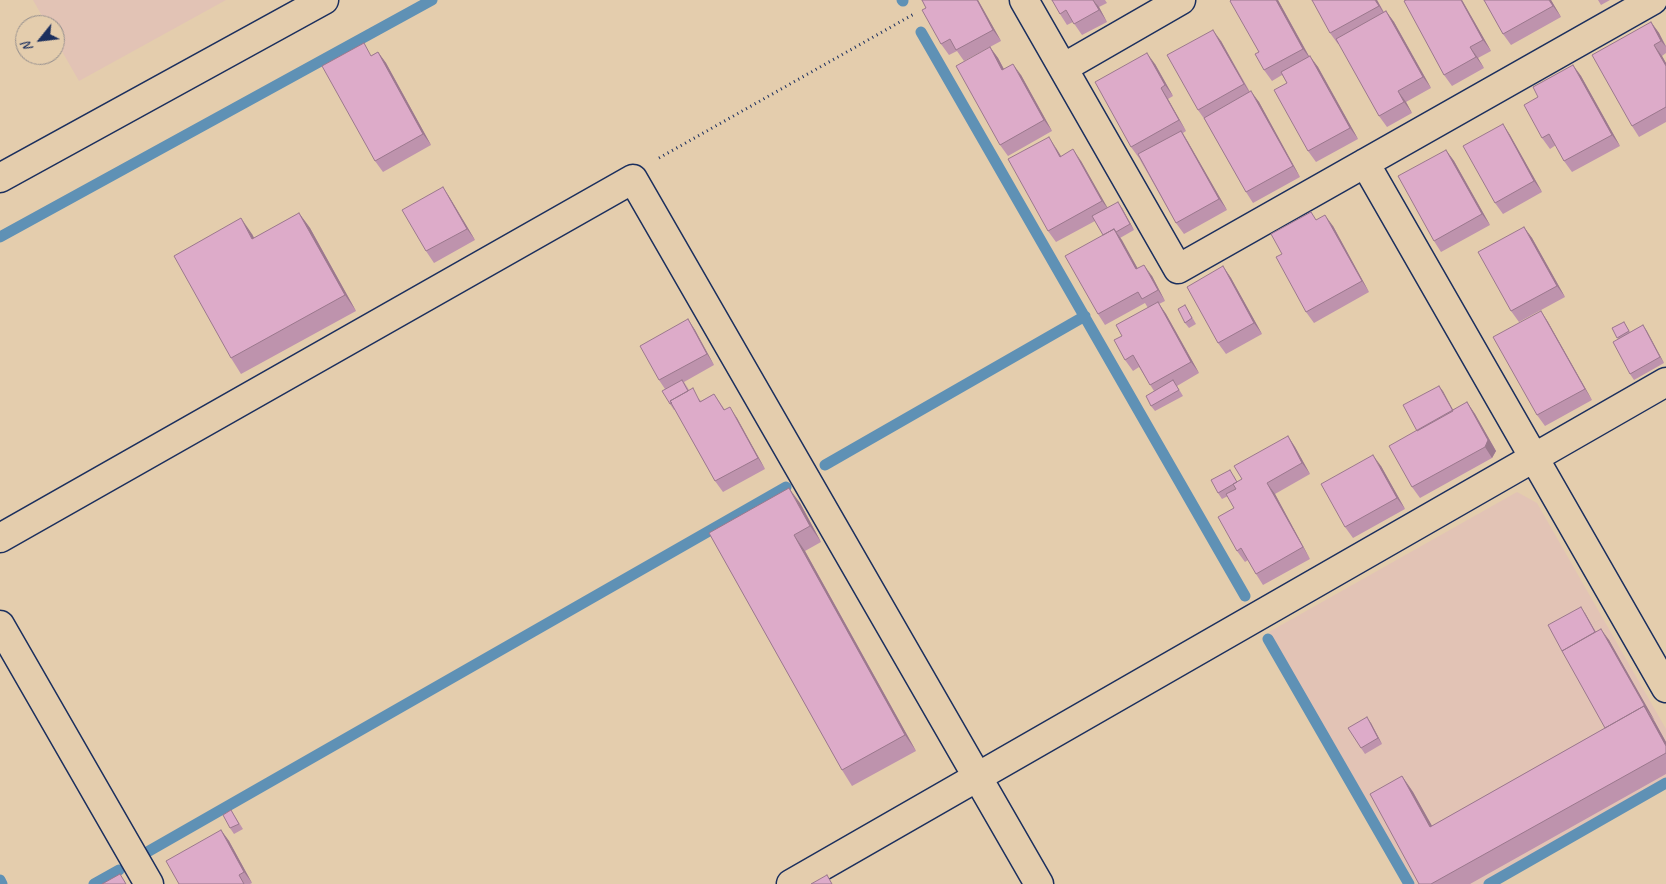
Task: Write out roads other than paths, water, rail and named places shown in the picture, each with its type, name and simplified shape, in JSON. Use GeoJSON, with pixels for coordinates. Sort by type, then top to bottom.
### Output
{"type":"FeatureCollection","features":[{"type":"Feature","properties":{"kind":"street"},"geometry":{"type":"LineString","coordinates":[[0,178],[324,0]]}},
{"type":"Feature","properties":{"kind":"street"},"geometry":{"type":"LineString","coordinates":[[1024,0],[1178,269],[1653,0]]}},
{"type":"Feature","properties":{"kind":"street"},"geometry":{"type":"LineString","coordinates":[[1063,68],[1181,0]]}},
{"type":"Feature","properties":{"kind":"street"},"geometry":{"type":"LineString","coordinates":[[1365,163],[1666,688]]}},
{"type":"Feature","properties":{"kind":"street"},"geometry":{"type":"LineString","coordinates":[[0,538],[633,179],[1039,884]]}},
{"type":"Feature","properties":{"kind":"street"},"geometry":{"type":"LineString","coordinates":[[791,884],[1666,382]]}},
{"type":"Feature","properties":{"kind":"street"},"geometry":{"type":"LineString","coordinates":[[0,625],[149,884]]}},
{"type":"Feature","properties":{"kind":"waterway"},"geometry":{"type":"LineString","coordinates":[[0,237],[432,0]]}},
{"type":"Feature","properties":{"kind":"waterway"},"geometry":{"type":"LineString","coordinates":[[921,32],[1245,596]]}},
{"type":"Feature","properties":{"kind":"waterway"},"geometry":{"type":"LineString","coordinates":[[825,465],[1085,316]]}},
{"type":"Feature","properties":{"kind":"waterway"},"geometry":{"type":"LineString","coordinates":[[149,851],[786,487]]}},
{"type":"Feature","properties":{"kind":"waterway"},"geometry":{"type":"LineString","coordinates":[[1268,639],[1409,884]]}},
{"type":"Feature","properties":{"kind":"waterway"},"geometry":{"type":"LineString","coordinates":[[1489,884],[1666,783]]}},
{"type":"Feature","properties":{"kind":"waterway"},"geometry":{"type":"LineString","coordinates":[[94,884],[119,870]]}},
{"type":"Feature","properties":{"kind":"waterway"},"geometry":{"type":"LineString","coordinates":[[0,880],[2,884]]}}]}
